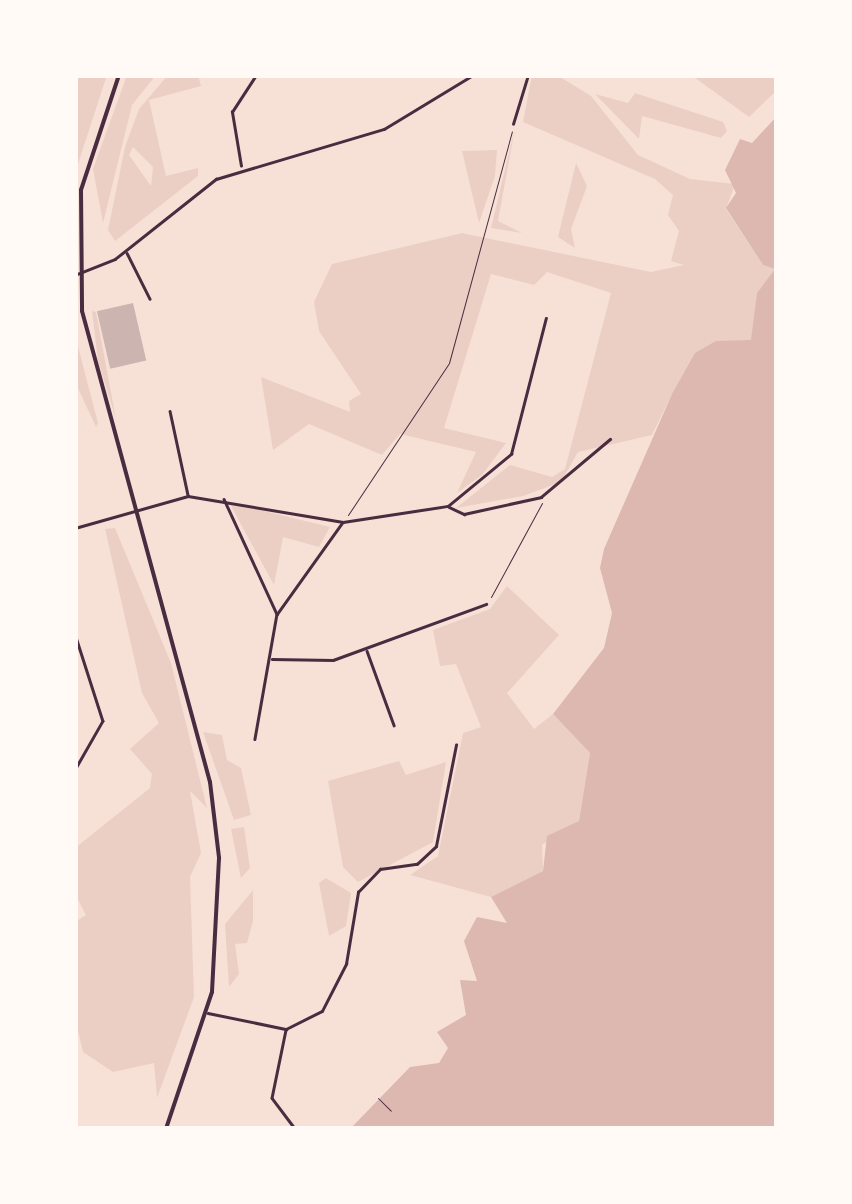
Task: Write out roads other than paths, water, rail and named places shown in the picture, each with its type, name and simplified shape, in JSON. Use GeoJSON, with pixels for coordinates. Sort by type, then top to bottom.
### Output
{"type":"FeatureCollection","features":[{"type":"Feature","properties":{"kind":"main road"},"geometry":{"type":"LineString","coordinates":[[119,75],[81,190],[77,274],[90,354],[216,819],[218,943],[206,1013],[166,1129]]}},
{"type":"Feature","properties":{"kind":"street"},"geometry":{"type":"LineString","coordinates":[[241,167],[232,112],[256,75]]}},
{"type":"Feature","properties":{"kind":"street"},"geometry":{"type":"LineString","coordinates":[[77,274],[126,252],[241,167],[384,129],[473,75]]}},
{"type":"Feature","properties":{"kind":"street"},"geometry":{"type":"LineString","coordinates":[[514,124],[528,75]]}},
{"type":"Feature","properties":{"kind":"street"},"geometry":{"type":"LineString","coordinates":[[126,252],[150,298]]}},
{"type":"Feature","properties":{"kind":"street"},"geometry":{"type":"LineString","coordinates":[[75,528],[188,496],[224,498],[343,522],[448,506],[511,454],[546,318]]}},
{"type":"Feature","properties":{"kind":"street"},"geometry":{"type":"LineString","coordinates":[[170,411],[188,496]]}},
{"type":"Feature","properties":{"kind":"street"},"geometry":{"type":"LineString","coordinates":[[448,506],[464,514],[542,497],[610,438]]}},
{"type":"Feature","properties":{"kind":"street"},"geometry":{"type":"LineString","coordinates":[[224,498],[277,614]]}},
{"type":"Feature","properties":{"kind":"street"},"geometry":{"type":"LineString","coordinates":[[255,739],[277,614],[343,522]]}},
{"type":"Feature","properties":{"kind":"street"},"geometry":{"type":"LineString","coordinates":[[271,659],[367,650],[486,604]]}},
{"type":"Feature","properties":{"kind":"street"},"geometry":{"type":"LineString","coordinates":[[75,634],[102,722],[75,770]]}},
{"type":"Feature","properties":{"kind":"street"},"geometry":{"type":"LineString","coordinates":[[367,650],[394,725]]}},
{"type":"Feature","properties":{"kind":"street"},"geometry":{"type":"LineString","coordinates":[[206,1013],[286,1028],[305,1025],[332,998],[358,892],[380,870],[417,864],[436,846],[456,745]]}},
{"type":"Feature","properties":{"kind":"street"},"geometry":{"type":"LineString","coordinates":[[75,899],[75,916]]}},
{"type":"Feature","properties":{"kind":"street"},"geometry":{"type":"LineString","coordinates":[[286,1028],[272,1098],[294,1126]]}}]}
